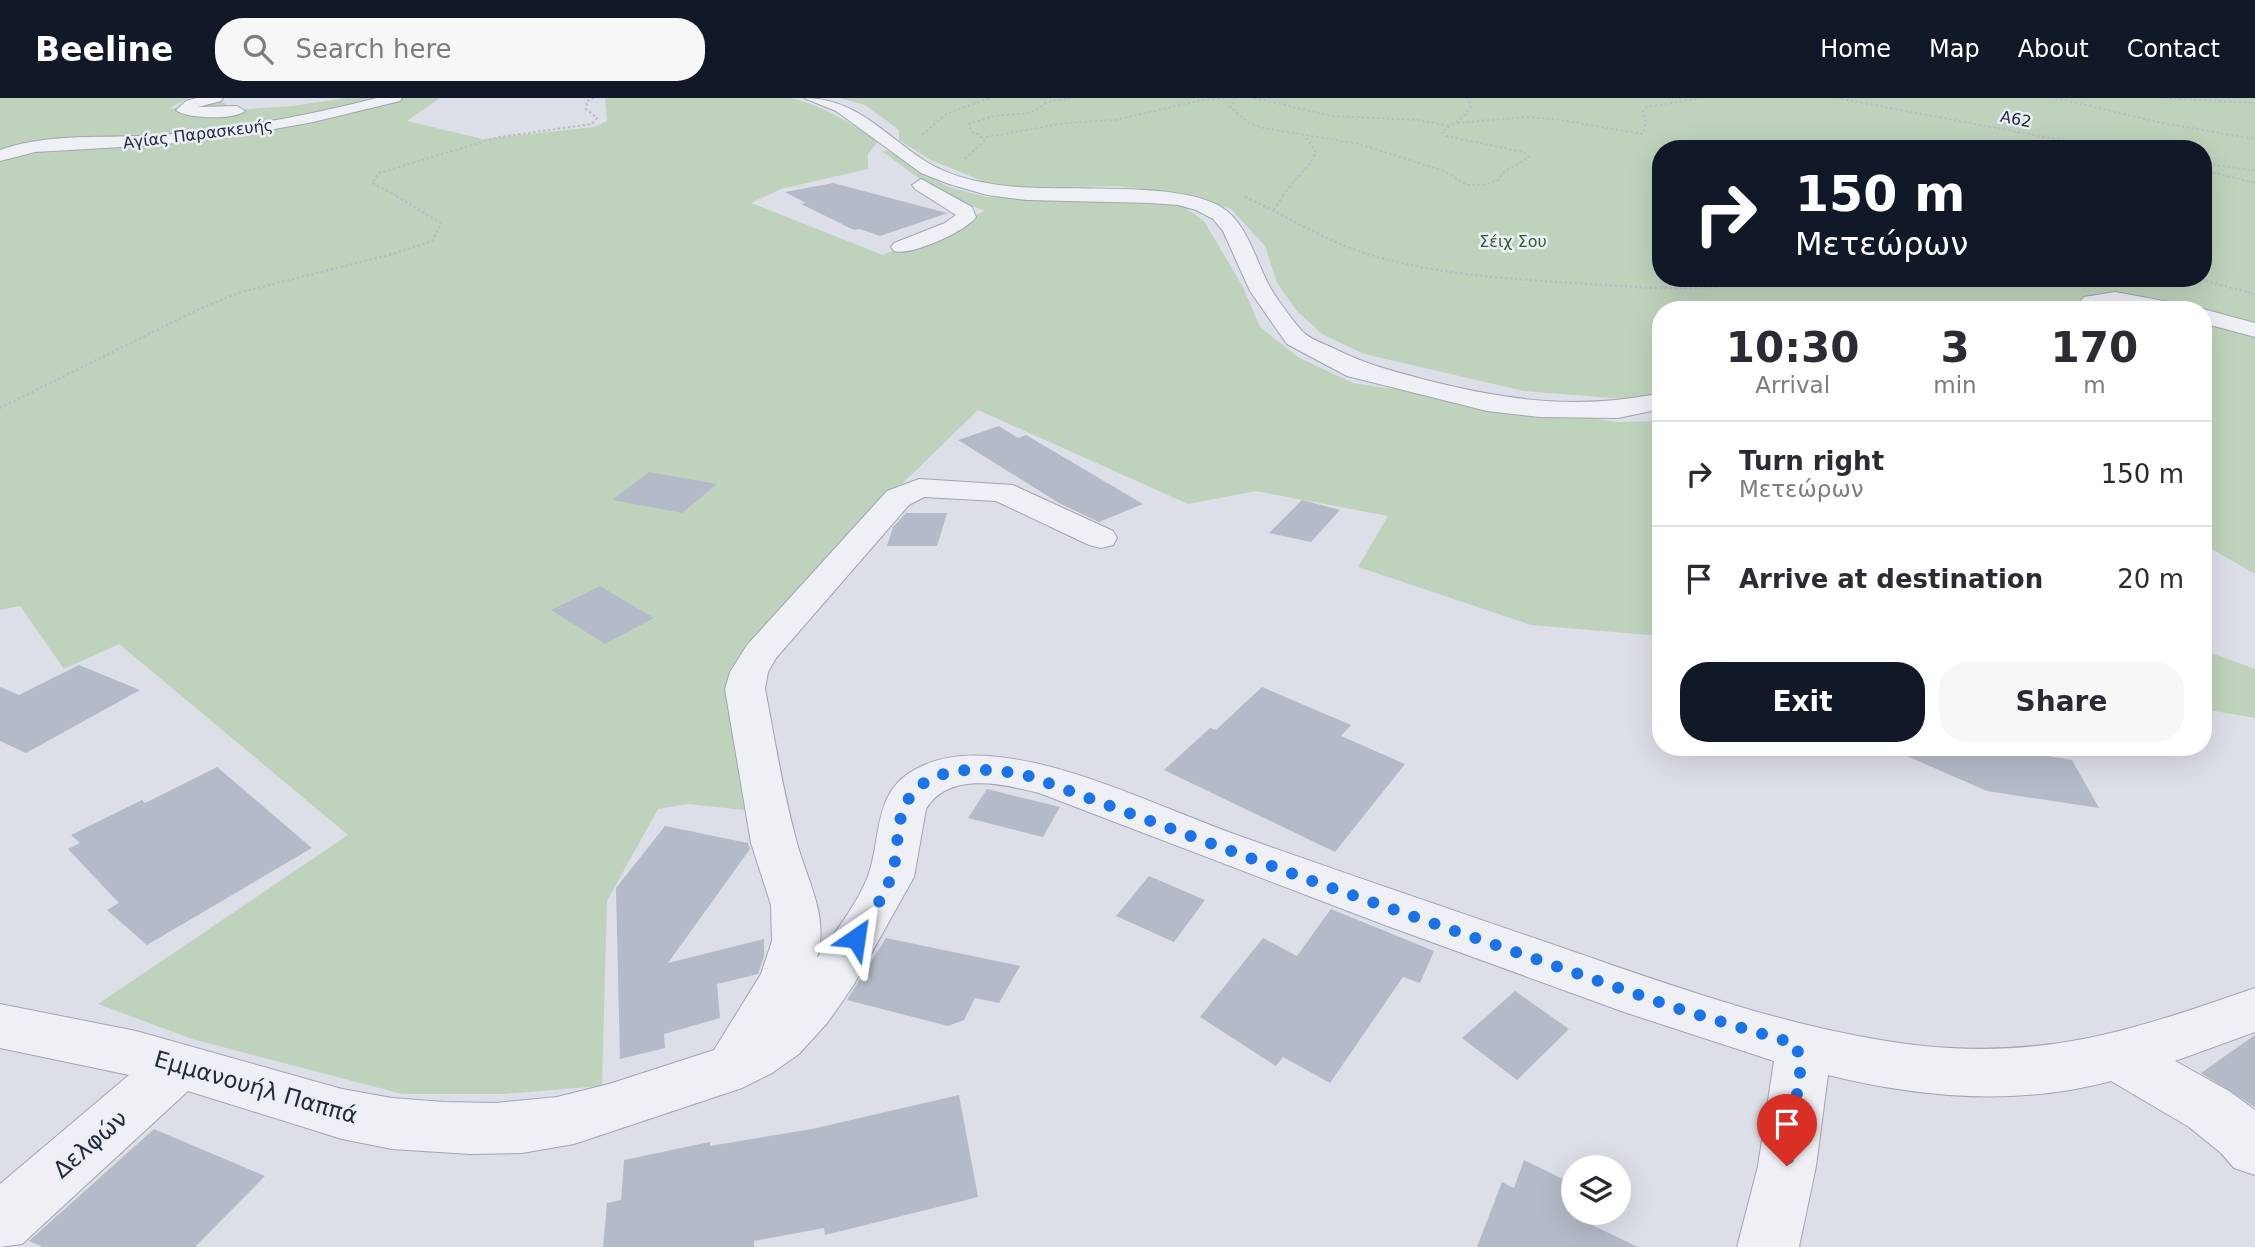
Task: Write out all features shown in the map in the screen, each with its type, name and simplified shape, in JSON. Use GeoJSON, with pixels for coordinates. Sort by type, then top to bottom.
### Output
{"type":"FeatureCollection","features":[{"type":"Feature","properties":{"kind":"street"},"geometry":{"type":"LineString","coordinates":[[216,98],[191,104],[184,110],[203,112],[265,109],[361,98]]}},
{"type":"Feature","properties":{"kind":"street","name":"Αγίας Παρασκευής"},"geometry":{"type":"LineString","coordinates":[[0,156],[30,148],[125,144],[225,133],[342,112],[395,98]]}},
{"type":"Feature","properties":{"kind":"street"},"geometry":{"type":"LineString","coordinates":[[811,98],[841,108],[927,169],[987,189],[1027,194],[1150,197],[1203,206],[1220,215],[1231,229],[1261,290],[1296,339],[1356,370],[1487,403],[1539,410],[1618,410],[1652,403]]}},
{"type":"Feature","properties":{"kind":"street"},"geometry":{"type":"LineString","coordinates":[[888,142],[881,152],[883,158],[920,185],[965,211],[966,217],[901,247]]}},
{"type":"Feature","properties":{"kind":"street"},"geometry":{"type":"LineString","coordinates":[[2100,301],[2126,301]]}},
{"type":"Feature","properties":{"kind":"street"},"geometry":{"type":"LineString","coordinates":[[2212,318],[2255,330]]}},
{"type":"Feature","properties":{"kind":"street"},"geometry":{"type":"LineString","coordinates":[[734,1066],[785,979],[797,941],[795,905],[775,844],[745,689],[749,672],[760,653],[898,498],[908,492],[935,488],[1002,492],[1101,538]]}},
{"type":"Feature","properties":{"kind":"street","name":"Εμμανουήλ Παππά"},"geometry":{"type":"LineString","coordinates":[[0,1026],[61,1036],[179,1065],[335,1112],[420,1126],[474,1129],[524,1127],[572,1118],[640,1099],[734,1066],[777,1041],[795,1024],[853,942],[891,877],[899,825],[912,793],[924,782],[941,775],[981,770],[1005,771],[1052,782],[1326,886],[1682,1010],[1796,1044],[1910,1066],[1989,1072],[2049,1070],[2118,1057],[2255,1010]]}},
{"type":"Feature","properties":{"kind":"street"},"geometry":{"type":"LineString","coordinates":[[1768,1247],[1787,1166],[1801,1065],[1796,1044]]}},
{"type":"Feature","properties":{"kind":"street"},"geometry":{"type":"LineString","coordinates":[[2118,1057],[2236,1128],[2255,1149]]}},
{"type":"Feature","properties":{"kind":"street","name":"Δελφών"},"geometry":{"type":"LineString","coordinates":[[0,1223],[179,1065]]}},
{"type":"Feature","properties":{"kind":"path"},"geometry":{"type":"LineString","coordinates":[[0,408],[209,304],[241,292],[389,255],[432,240],[442,223],[372,183],[379,173],[499,136],[592,124],[597,118],[586,109],[587,101],[594,98]]}},
{"type":"Feature","properties":{"kind":"path"},"geometry":{"type":"LineString","coordinates":[[928,142],[921,135],[946,114],[990,98]]}},
{"type":"Feature","properties":{"kind":"path"},"geometry":{"type":"LineString","coordinates":[[1072,98],[1048,102],[1030,113],[994,116],[968,124],[971,132],[981,138],[1066,123],[1115,120],[1203,100],[1225,98]]}},
{"type":"Feature","properties":{"kind":"path"},"geometry":{"type":"LineString","coordinates":[[1233,98],[1235,100],[1230,107],[1249,123],[1359,144],[1444,171],[1467,185],[1485,186],[1498,180],[1504,172],[1529,157],[1524,152],[1446,136],[1442,132],[1449,126],[1457,123],[1535,118],[1643,134],[1646,122],[1643,111],[1647,107],[1701,98]]}},
{"type":"Feature","properties":{"kind":"path"},"geometry":{"type":"LineString","coordinates":[[1254,98],[1332,116],[1418,120],[1449,126]]}},
{"type":"Feature","properties":{"kind":"path"},"geometry":{"type":"LineString","coordinates":[[1457,123],[1471,106],[1466,98]]}},
{"type":"Feature","properties":{"kind":"path","name":"Α62"},"geometry":{"type":"LineString","coordinates":[[1836,98],[2061,140]]}},
{"type":"Feature","properties":{"kind":"path"},"geometry":{"type":"LineString","coordinates":[[2056,98],[2162,123],[2255,139]]}},
{"type":"Feature","properties":{"kind":"path"},"geometry":{"type":"LineString","coordinates":[[2164,98],[2255,103]]}},
{"type":"Feature","properties":{"kind":"path"},"geometry":{"type":"LineString","coordinates":[[1275,210],[1293,179],[1312,163],[1315,152],[1305,135]]}},
{"type":"Feature","properties":{"kind":"path"},"geometry":{"type":"LineString","coordinates":[[966,163],[965,159],[969,154],[982,145],[981,138]]}},
{"type":"Feature","properties":{"kind":"path"},"geometry":{"type":"LineString","coordinates":[[2212,164],[2255,171]]}},
{"type":"Feature","properties":{"kind":"path"},"geometry":{"type":"LineString","coordinates":[[2212,172],[2255,183]]}},
{"type":"Feature","properties":{"kind":"path"},"geometry":{"type":"LineString","coordinates":[[1243,196],[1320,235],[1370,255],[1461,276],[1677,290],[1720,287]]}},
{"type":"Feature","properties":{"kind":"path"},"geometry":{"type":"LineString","coordinates":[[2212,282],[2255,294]]}},
{"type":"Feature","properties":{"kind":"green space"},"geometry":{"type":"Polygon","coordinates":[[[0,98],[189,98],[168,109],[220,99],[232,110],[292,106],[346,98],[440,98],[407,121],[483,139],[594,127],[607,121],[605,99],[608,98],[790,98],[825,110],[878,141],[868,154],[868,169],[781,189],[751,203],[883,255],[985,211],[934,190],[882,151],[887,150],[946,186],[986,197],[1135,201],[1184,206],[1204,221],[1243,287],[1260,327],[1298,357],[1353,383],[1618,422],[1652,421],[1652,635],[1531,625],[1358,567],[1388,516],[1256,491],[1188,504],[978,410],[901,485],[731,670],[762,812],[688,804],[658,809],[607,901],[602,1086],[505,1094],[402,1094],[192,1039],[98,1004],[348,835],[119,644],[64,669],[20,606],[0,610],[0,98]]]}},
{"type":"Feature","properties":{"kind":"green space","name":"Σέιχ Σου"},"geometry":{"type":"Polygon","coordinates":[[[840,98],[2255,98],[2255,574],[2212,549],[2212,301],[1652,301],[1652,401],[1524,391],[1364,354],[1322,334],[1297,311],[1277,283],[1265,246],[1231,209],[1179,194],[1118,186],[1030,188],[985,182],[931,160],[899,140],[899,130],[865,105],[840,98]]]}},
{"type":"Feature","properties":{"kind":"green space"},"geometry":{"type":"Polygon","coordinates":[[[2212,653],[2255,669],[2255,718],[2212,711],[2212,653]]]}},
{"type":"Feature","properties":{"kind":"building"},"geometry":{"type":"Polygon","coordinates":[[[833,183],[948,213],[880,236],[860,229],[854,230],[801,204],[806,203],[785,192],[833,183]]]}},
{"type":"Feature","properties":{"kind":"building"},"geometry":{"type":"Polygon","coordinates":[[[999,426],[1018,438],[1026,435],[1143,504],[1099,522],[1059,503],[958,440],[999,426]]]}},
{"type":"Feature","properties":{"kind":"building"},"geometry":{"type":"Polygon","coordinates":[[[649,472],[717,484],[682,513],[612,500],[649,472]]]}},
{"type":"Feature","properties":{"kind":"building"},"geometry":{"type":"Polygon","coordinates":[[[1302,500],[1340,510],[1311,542],[1269,533],[1302,500]]]}},
{"type":"Feature","properties":{"kind":"building"},"geometry":{"type":"Polygon","coordinates":[[[906,513],[947,513],[937,546],[887,546],[893,527],[906,513]]]}},
{"type":"Feature","properties":{"kind":"building"},"geometry":{"type":"Polygon","coordinates":[[[600,586],[654,618],[605,644],[551,610],[600,586]]]}},
{"type":"Feature","properties":{"kind":"building"},"geometry":{"type":"Polygon","coordinates":[[[79,665],[140,690],[26,753],[0,741],[0,687],[19,695],[79,665]]]}},
{"type":"Feature","properties":{"kind":"building"},"geometry":{"type":"Polygon","coordinates":[[[1262,687],[1351,725],[1341,736],[1405,764],[1335,852],[1164,770],[1210,728],[1216,730],[1262,687]]]}},
{"type":"Feature","properties":{"kind":"building"},"geometry":{"type":"Polygon","coordinates":[[[1907,756],[2047,756],[2072,760],[2099,808],[1987,791],[1907,756]]]}},
{"type":"Feature","properties":{"kind":"building"},"geometry":{"type":"Polygon","coordinates":[[[217,767],[312,848],[147,945],[107,910],[119,903],[68,849],[80,843],[71,835],[142,800],[145,803],[217,767]]]}},
{"type":"Feature","properties":{"kind":"building"},"geometry":{"type":"Polygon","coordinates":[[[987,789],[1060,807],[1043,837],[968,818],[987,789]]]}},
{"type":"Feature","properties":{"kind":"building"},"geometry":{"type":"Polygon","coordinates":[[[665,826],[748,843],[750,849],[668,963],[764,939],[764,956],[758,974],[717,984],[720,1018],[664,1034],[665,1048],[620,1059],[616,888],[665,826]]]}},
{"type":"Feature","properties":{"kind":"building"},"geometry":{"type":"Polygon","coordinates":[[[1149,876],[1205,900],[1174,942],[1116,916],[1149,876]]]}},
{"type":"Feature","properties":{"kind":"building"},"geometry":{"type":"Polygon","coordinates":[[[1331,909],[1434,951],[1420,983],[1403,977],[1330,1083],[1283,1057],[1276,1066],[1200,1017],[1263,938],[1297,956],[1331,909]]]}},
{"type":"Feature","properties":{"kind":"building"},"geometry":{"type":"Polygon","coordinates":[[[886,938],[1020,966],[999,1003],[975,998],[964,1020],[948,1026],[847,1000],[886,938]]]}},
{"type":"Feature","properties":{"kind":"building"},"geometry":{"type":"Polygon","coordinates":[[[1515,991],[1569,1029],[1517,1080],[1462,1038],[1515,991]]]}},
{"type":"Feature","properties":{"kind":"building"},"geometry":{"type":"Polygon","coordinates":[[[2255,1035],[2255,1107],[2201,1073],[2255,1035]]]}},
{"type":"Feature","properties":{"kind":"building"},"geometry":{"type":"Polygon","coordinates":[[[959,1095],[978,1197],[825,1235],[824,1228],[754,1241],[754,1247],[603,1247],[607,1203],[621,1200],[624,1160],[710,1142],[710,1146],[812,1129],[959,1095]]]}},
{"type":"Feature","properties":{"kind":"building"},"geometry":{"type":"Polygon","coordinates":[[[154,1129],[265,1176],[195,1247],[43,1247],[29,1241],[154,1129]]]}},
{"type":"Feature","properties":{"kind":"building"},"geometry":{"type":"Polygon","coordinates":[[[1524,1160],[1561,1178],[1561,1225],[1592,1225],[1638,1247],[1477,1247],[1502,1182],[1514,1188],[1524,1160]]]}},
{"type":"Feature","properties":{"kind":"route"},"geometry":{"type":"LineString","coordinates":[[856,938],[891,877],[899,825],[912,793],[924,782],[961,771],[1005,771],[1029,776],[1052,782],[1326,886],[1682,1010],[1796,1044],[1801,1065],[1787,1166]]}}]}
